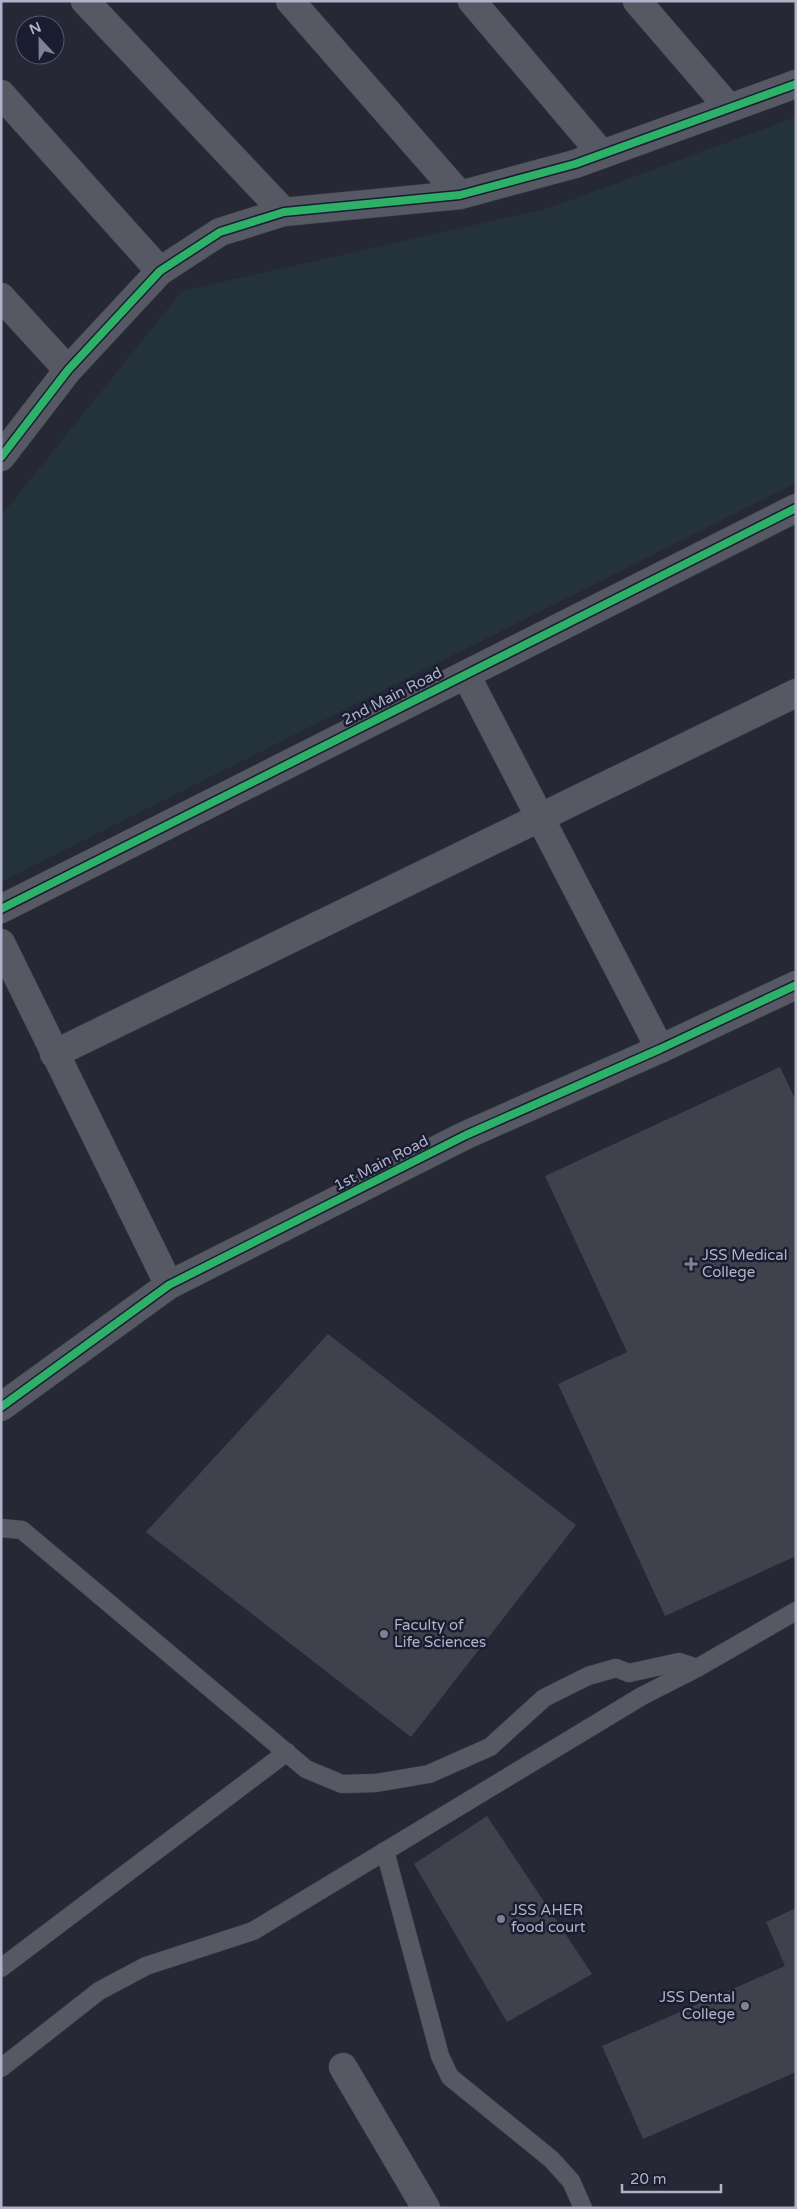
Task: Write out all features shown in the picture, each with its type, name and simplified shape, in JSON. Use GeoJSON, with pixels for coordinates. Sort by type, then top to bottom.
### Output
{"type":"FeatureCollection","features":[{"type":"Feature","properties":{"kind":"street"},"geometry":{"type":"LineString","coordinates":[[85,1],[284,212]]}},
{"type":"Feature","properties":{"kind":"street"},"geometry":{"type":"LineString","coordinates":[[290,1],[460,195]]}},
{"type":"Feature","properties":{"kind":"street"},"geometry":{"type":"LineString","coordinates":[[472,1],[601,153]]}},
{"type":"Feature","properties":{"kind":"street"},"geometry":{"type":"LineString","coordinates":[[636,1],[729,108]]}},
{"type":"Feature","properties":{"kind":"street"},"geometry":{"type":"LineString","coordinates":[[1,457],[68,370],[160,270],[220,232],[284,212],[460,195],[575,164],[796,84]]}},
{"type":"Feature","properties":{"kind":"street"},"geometry":{"type":"LineString","coordinates":[[1,94],[160,270]]}},
{"type":"Feature","properties":{"kind":"street"},"geometry":{"type":"LineString","coordinates":[[1,297],[68,370]]}},
{"type":"Feature","properties":{"kind":"street","name":"2nd Main Road"},"geometry":{"type":"LineString","coordinates":[[1,909],[796,508]]}},
{"type":"Feature","properties":{"kind":"street"},"geometry":{"type":"LineString","coordinates":[[466,675],[660,1050]]}},
{"type":"Feature","properties":{"kind":"street"},"geometry":{"type":"LineString","coordinates":[[54,1054],[796,693]]}},
{"type":"Feature","properties":{"kind":"street"},"geometry":{"type":"LineString","coordinates":[[1,944],[170,1285]]}},
{"type":"Feature","properties":{"kind":"street","name":"1st Main Road"},"geometry":{"type":"LineString","coordinates":[[1,1406],[170,1285],[466,1135],[660,1050],[796,985]]}},
{"type":"Feature","properties":{"kind":"street"},"geometry":{"type":"LineString","coordinates":[[343,2067],[426,2208]]}},
{"type":"Feature","properties":{"kind":"lane"},"geometry":{"type":"LineString","coordinates":[[1,1528],[22,1530],[306,1769],[342,1784],[376,1783],[429,1774],[490,1747],[544,1698],[588,1676],[616,1668],[628,1673],[679,1662],[697,1668]]}},
{"type":"Feature","properties":{"kind":"lane"},"geometry":{"type":"LineString","coordinates":[[1,2068],[99,1991],[146,1966],[253,1931],[642,1696],[697,1668],[796,1610]]}},
{"type":"Feature","properties":{"kind":"lane"},"geometry":{"type":"LineString","coordinates":[[1,1968],[287,1752]]}},
{"type":"Feature","properties":{"kind":"lane"},"geometry":{"type":"LineString","coordinates":[[385,1851],[440,2056],[450,2077],[552,2159],[571,2182],[584,2208]]}},
{"type":"Feature","properties":{"kind":"shaded area"},"geometry":{"type":"Polygon","coordinates":[[[796,117],[796,483],[1,882],[1,516],[182,291],[549,208],[796,117]]]}},
{"type":"Feature","properties":{"kind":"building","name":"JSS Medical College"},"geometry":{"type":"Polygon","coordinates":[[[780,1067],[796,1101],[796,1556],[665,1616],[558,1384],[627,1352],[545,1176],[780,1067]]]}},
{"type":"Feature","properties":{"kind":"building","name":"Faculty of Life Sciences"},"geometry":{"type":"Polygon","coordinates":[[[328,1334],[576,1525],[411,1737],[146,1532],[328,1334]]]}},
{"type":"Feature","properties":{"kind":"building","name":"JSS AHER food court"},"geometry":{"type":"Polygon","coordinates":[[[487,1816],[592,1974],[507,2022],[414,1864],[487,1816]]]}},
{"type":"Feature","properties":{"kind":"building","name":"JSS Dental College"},"geometry":{"type":"Polygon","coordinates":[[[796,1908],[796,2072],[643,2139],[602,2046],[785,1966],[766,1922],[796,1908]]]}},
{"type":"Feature","properties":{"kind":"cycle path"},"geometry":{"type":"LineString","coordinates":[[1,457],[68,370],[160,271],[220,232],[284,212],[460,195],[575,164],[796,84]]}},
{"type":"Feature","properties":{"kind":"cycle path"},"geometry":{"type":"LineString","coordinates":[[1,909],[796,508]]}},
{"type":"Feature","properties":{"kind":"cycle path"},"geometry":{"type":"LineString","coordinates":[[1,1407],[169,1285],[466,1135],[660,1049],[796,985]]}},
{"type":"Feature","properties":{"kind":"place","name":"JSS Medical College"},"geometry":{"type":"Point","coordinates":[691,1264]}},
{"type":"Feature","properties":{"kind":"place","name":"Faculty of Life Sciences"},"geometry":{"type":"Point","coordinates":[384,1634]}},
{"type":"Feature","properties":{"kind":"place","name":"JSS AHER food court"},"geometry":{"type":"Point","coordinates":[501,1919]}},
{"type":"Feature","properties":{"kind":"place","name":"JSS Dental College"},"geometry":{"type":"Point","coordinates":[745,2006]}}]}
